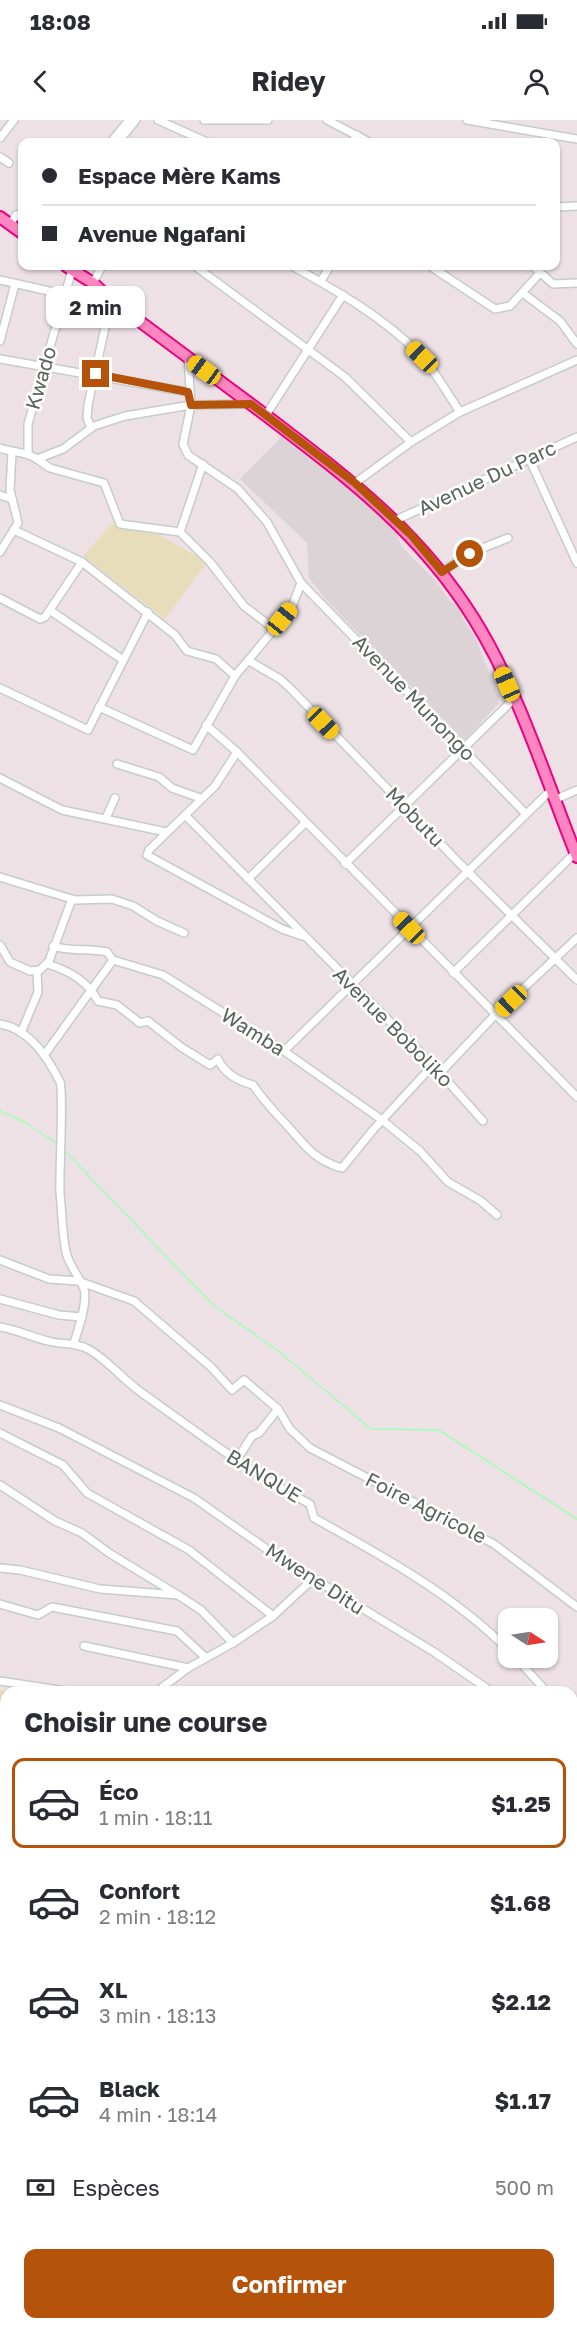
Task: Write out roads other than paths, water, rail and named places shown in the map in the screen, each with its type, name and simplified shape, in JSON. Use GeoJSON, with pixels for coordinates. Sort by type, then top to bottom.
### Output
{"type":"FeatureCollection","features":[{"type":"Feature","properties":{"kind":"highway"},"geometry":{"type":"LineString","coordinates":[[5,221],[18,230]]}},
{"type":"Feature","properties":{"kind":"highway"},"geometry":{"type":"LineString","coordinates":[[72,270],[93,283],[111,300],[355,483],[396,520],[442,572],[480,629],[514,699],[576,855]]}},
{"type":"Feature","properties":{"kind":"street"},"geometry":{"type":"LineString","coordinates":[[0,138],[14,120]]}},
{"type":"Feature","properties":{"kind":"street"},"geometry":{"type":"LineString","coordinates":[[114,138],[129,120]]}},
{"type":"Feature","properties":{"kind":"street"},"geometry":{"type":"LineString","coordinates":[[121,138],[136,120]]}},
{"type":"Feature","properties":{"kind":"street"},"geometry":{"type":"LineString","coordinates":[[204,120],[268,120]]}},
{"type":"Feature","properties":{"kind":"street"},"geometry":{"type":"LineString","coordinates":[[327,120],[362,138]]}},
{"type":"Feature","properties":{"kind":"street"},"geometry":{"type":"LineString","coordinates":[[467,120],[525,132],[577,138]]}},
{"type":"Feature","properties":{"kind":"street"},"geometry":{"type":"LineString","coordinates":[[163,121],[199,138]]}},
{"type":"Feature","properties":{"kind":"street"},"geometry":{"type":"LineString","coordinates":[[0,157],[9,164]]}},
{"type":"Feature","properties":{"kind":"street"},"geometry":{"type":"LineString","coordinates":[[560,207],[577,206]]}},
{"type":"Feature","properties":{"kind":"street","name":"Kwado"},"geometry":{"type":"LineString","coordinates":[[28,453],[28,424],[66,295],[69,270]]}},
{"type":"Feature","properties":{"kind":"street"},"geometry":{"type":"LineString","coordinates":[[93,283],[100,270]]}},
{"type":"Feature","properties":{"kind":"street"},"geometry":{"type":"LineString","coordinates":[[200,270],[310,350],[370,399],[411,442]]}},
{"type":"Feature","properties":{"kind":"street"},"geometry":{"type":"LineString","coordinates":[[300,270],[343,295],[404,340],[422,357],[460,412]]}},
{"type":"Feature","properties":{"kind":"street"},"geometry":{"type":"LineString","coordinates":[[321,281],[328,270]]}},
{"type":"Feature","properties":{"kind":"street"},"geometry":{"type":"LineString","coordinates":[[436,270],[495,309],[510,306],[524,294],[540,273]]}},
{"type":"Feature","properties":{"kind":"street"},"geometry":{"type":"LineString","coordinates":[[537,270],[556,285],[577,283]]}},
{"type":"Feature","properties":{"kind":"street"},"geometry":{"type":"LineString","coordinates":[[0,280],[66,295]]}},
{"type":"Feature","properties":{"kind":"street"},"geometry":{"type":"LineString","coordinates":[[0,341],[15,284]]}},
{"type":"Feature","properties":{"kind":"street"},"geometry":{"type":"LineString","coordinates":[[524,294],[560,321],[577,344]]}},
{"type":"Feature","properties":{"kind":"street"},"geometry":{"type":"LineString","coordinates":[[266,415],[310,350],[343,295]]}},
{"type":"Feature","properties":{"kind":"street"},"geometry":{"type":"LineString","coordinates":[[91,428],[88,412],[111,300]]}},
{"type":"Feature","properties":{"kind":"street"},"geometry":{"type":"LineString","coordinates":[[188,358],[188,392],[191,405]]}},
{"type":"Feature","properties":{"kind":"street"},"geometry":{"type":"LineString","coordinates":[[0,359],[96,374],[188,392]]}},
{"type":"Feature","properties":{"kind":"street"},"geometry":{"type":"LineString","coordinates":[[355,483],[411,442],[460,412],[577,360]]}},
{"type":"Feature","properties":{"kind":"street"},"geometry":{"type":"LineString","coordinates":[[37,459],[63,449],[91,428],[125,416],[191,405],[251,404]]}},
{"type":"Feature","properties":{"kind":"street","name":"Avenue Munongo"},"geometry":{"type":"LineString","coordinates":[[191,405],[184,449],[188,455],[238,489],[267,522],[301,583],[526,814]]}},
{"type":"Feature","properties":{"kind":"street","name":"Avenue Du Parc"},"geometry":{"type":"LineString","coordinates":[[396,520],[577,436]]}},
{"type":"Feature","properties":{"kind":"street"},"geometry":{"type":"LineString","coordinates":[[0,448],[12,452],[28,453],[50,468],[104,483],[108,486],[120,524],[180,532],[210,562],[244,606],[274,629]]}},
{"type":"Feature","properties":{"kind":"street"},"geometry":{"type":"LineString","coordinates":[[0,552],[14,530],[18,516],[9,482],[12,452]]}},
{"type":"Feature","properties":{"kind":"street"},"geometry":{"type":"LineString","coordinates":[[529,458],[577,564]]}},
{"type":"Feature","properties":{"kind":"street"},"geometry":{"type":"LineString","coordinates":[[180,532],[203,464]]}},
{"type":"Feature","properties":{"kind":"street"},"geometry":{"type":"LineString","coordinates":[[0,495],[12,499]]}},
{"type":"Feature","properties":{"kind":"street"},"geometry":{"type":"LineString","coordinates":[[14,530],[82,562],[148,612],[175,635],[187,651],[216,659],[236,676]]}},
{"type":"Feature","properties":{"kind":"street"},"geometry":{"type":"LineString","coordinates":[[442,572],[470,554],[508,538]]}},
{"type":"Feature","properties":{"kind":"street"},"geometry":{"type":"LineString","coordinates":[[0,598],[40,619],[51,610],[82,562]]}},
{"type":"Feature","properties":{"kind":"street"},"geometry":{"type":"LineString","coordinates":[[99,707],[193,750],[236,676],[291,609],[301,583]]}},
{"type":"Feature","properties":{"kind":"street"},"geometry":{"type":"LineString","coordinates":[[51,610],[123,660]]}},
{"type":"Feature","properties":{"kind":"street"},"geometry":{"type":"LineString","coordinates":[[0,688],[88,730],[148,612]]}},
{"type":"Feature","properties":{"kind":"street","name":"Mobutu"},"geometry":{"type":"LineString","coordinates":[[249,661],[286,684],[467,871],[577,980]]}},
{"type":"Feature","properties":{"kind":"street"},"geometry":{"type":"LineString","coordinates":[[345,864],[514,699]]}},
{"type":"Feature","properties":{"kind":"street"},"geometry":{"type":"LineString","coordinates":[[206,725],[237,752],[345,864],[577,1096]]}},
{"type":"Feature","properties":{"kind":"street","name":"Avenue Boboliko"},"geometry":{"type":"LineString","coordinates":[[237,752],[215,786],[200,798],[147,853],[151,859],[287,932],[302,936]]}},
{"type":"Feature","properties":{"kind":"street"},"geometry":{"type":"LineString","coordinates":[[117,764],[159,777],[172,788],[200,798]]}},
{"type":"Feature","properties":{"kind":"street"},"geometry":{"type":"LineString","coordinates":[[0,778],[52,807],[166,832]]}},
{"type":"Feature","properties":{"kind":"street"},"geometry":{"type":"LineString","coordinates":[[284,1051],[526,814],[552,796],[577,790]]}},
{"type":"Feature","properties":{"kind":"street"},"geometry":{"type":"LineString","coordinates":[[106,818],[115,798]]}},
{"type":"Feature","properties":{"kind":"street","name":"Avenue Boboliko"},"geometry":{"type":"LineString","coordinates":[[184,815],[433,1065],[483,1121]]}},
{"type":"Feature","properties":{"kind":"street"},"geometry":{"type":"LineString","coordinates":[[248,879],[305,823]]}},
{"type":"Feature","properties":{"kind":"street"},"geometry":{"type":"LineString","coordinates":[[453,973],[511,914],[576,855]]}},
{"type":"Feature","properties":{"kind":"street"},"geometry":{"type":"LineString","coordinates":[[0,878],[72,899],[112,899],[133,906],[157,921],[184,933]]}},
{"type":"Feature","properties":{"kind":"street"},"geometry":{"type":"LineString","coordinates":[[0,945],[10,962],[25,970],[37,971],[47,964],[72,899]]}},
{"type":"Feature","properties":{"kind":"street"},"geometry":{"type":"LineString","coordinates":[[440,1073],[495,1015],[577,938]]}},
{"type":"Feature","properties":{"kind":"street","name":"Wamba"},"geometry":{"type":"LineString","coordinates":[[53,946],[69,950],[89,948],[107,952],[112,960],[163,975],[284,1051],[382,1120],[433,1164],[455,1188],[481,1201],[497,1215]]}},
{"type":"Feature","properties":{"kind":"street"},"geometry":{"type":"LineString","coordinates":[[45,1054],[112,960]]}},
{"type":"Feature","properties":{"kind":"street"},"geometry":{"type":"LineString","coordinates":[[47,964],[68,971],[92,988],[98,1001],[117,1005],[140,1023],[148,1021],[197,1059],[210,1065],[218,1059],[222,1069],[242,1082],[253,1085],[268,1108],[280,1118],[309,1152],[331,1165],[342,1168],[382,1120],[433,1065]]}},
{"type":"Feature","properties":{"kind":"street"},"geometry":{"type":"LineString","coordinates":[[21,1032],[38,992],[37,971]]}},
{"type":"Feature","properties":{"kind":"street"},"geometry":{"type":"LineString","coordinates":[[0,1024],[21,1032],[45,1054],[61,1087],[59,1161],[63,1235],[67,1256],[78,1281],[84,1288],[82,1317],[74,1343],[50,1342],[24,1331],[0,1327]]}},
{"type":"Feature","properties":{"kind":"street"},"geometry":{"type":"LineString","coordinates":[[0,1260],[49,1279],[78,1281]]}},
{"type":"Feature","properties":{"kind":"street","name":"Foire Agricole"},"geometry":{"type":"LineString","coordinates":[[78,1281],[134,1300],[211,1367],[232,1390],[244,1380],[278,1409],[290,1429],[310,1448],[494,1544],[577,1607]]}},
{"type":"Feature","properties":{"kind":"street"},"geometry":{"type":"LineString","coordinates":[[0,1299],[59,1315],[82,1317]]}},
{"type":"Feature","properties":{"kind":"street","name":"BANQUE"},"geometry":{"type":"LineString","coordinates":[[74,1343],[89,1349],[140,1392],[236,1461],[264,1480],[310,1504],[314,1518],[368,1547],[487,1629],[498,1640]]}},
{"type":"Feature","properties":{"kind":"street","name":"Mwene Ditu"},"geometry":{"type":"LineString","coordinates":[[0,1405],[59,1428],[137,1466],[194,1498],[278,1557],[435,1652],[483,1686]]}},
{"type":"Feature","properties":{"kind":"street"},"geometry":{"type":"LineString","coordinates":[[236,1461],[252,1436],[259,1432],[278,1409]]}},
{"type":"Feature","properties":{"kind":"street"},"geometry":{"type":"LineString","coordinates":[[0,1433],[63,1465],[87,1493],[197,1556],[273,1616]]}},
{"type":"Feature","properties":{"kind":"street"},"geometry":{"type":"LineString","coordinates":[[0,1485],[55,1521],[82,1533],[109,1553],[178,1594],[201,1610],[233,1643]]}},
{"type":"Feature","properties":{"kind":"street"},"geometry":{"type":"LineString","coordinates":[[0,1568],[20,1570],[100,1589],[178,1594]]}},
{"type":"Feature","properties":{"kind":"street"},"geometry":{"type":"LineString","coordinates":[[164,1686],[205,1657],[233,1643],[273,1616],[314,1578]]}},
{"type":"Feature","properties":{"kind":"street"},"geometry":{"type":"LineString","coordinates":[[0,1604],[38,1615],[52,1606],[100,1618],[177,1631],[205,1657]]}},
{"type":"Feature","properties":{"kind":"street"},"geometry":{"type":"LineString","coordinates":[[84,1646],[188,1668]]}},
{"type":"Feature","properties":{"kind":"street"},"geometry":{"type":"LineString","coordinates":[[525,1668],[542,1686]]}},
{"type":"Feature","properties":{"kind":"street"},"geometry":{"type":"LineString","coordinates":[[0,1681],[33,1686]]}},
{"type":"Feature","properties":{"kind":"waterway"},"geometry":{"type":"LineString","coordinates":[[0,1111],[26,1123],[59,1145]]}},
{"type":"Feature","properties":{"kind":"waterway"},"geometry":{"type":"LineString","coordinates":[[64,1150],[213,1305],[277,1350],[371,1429],[439,1430],[577,1519]]}}]}
